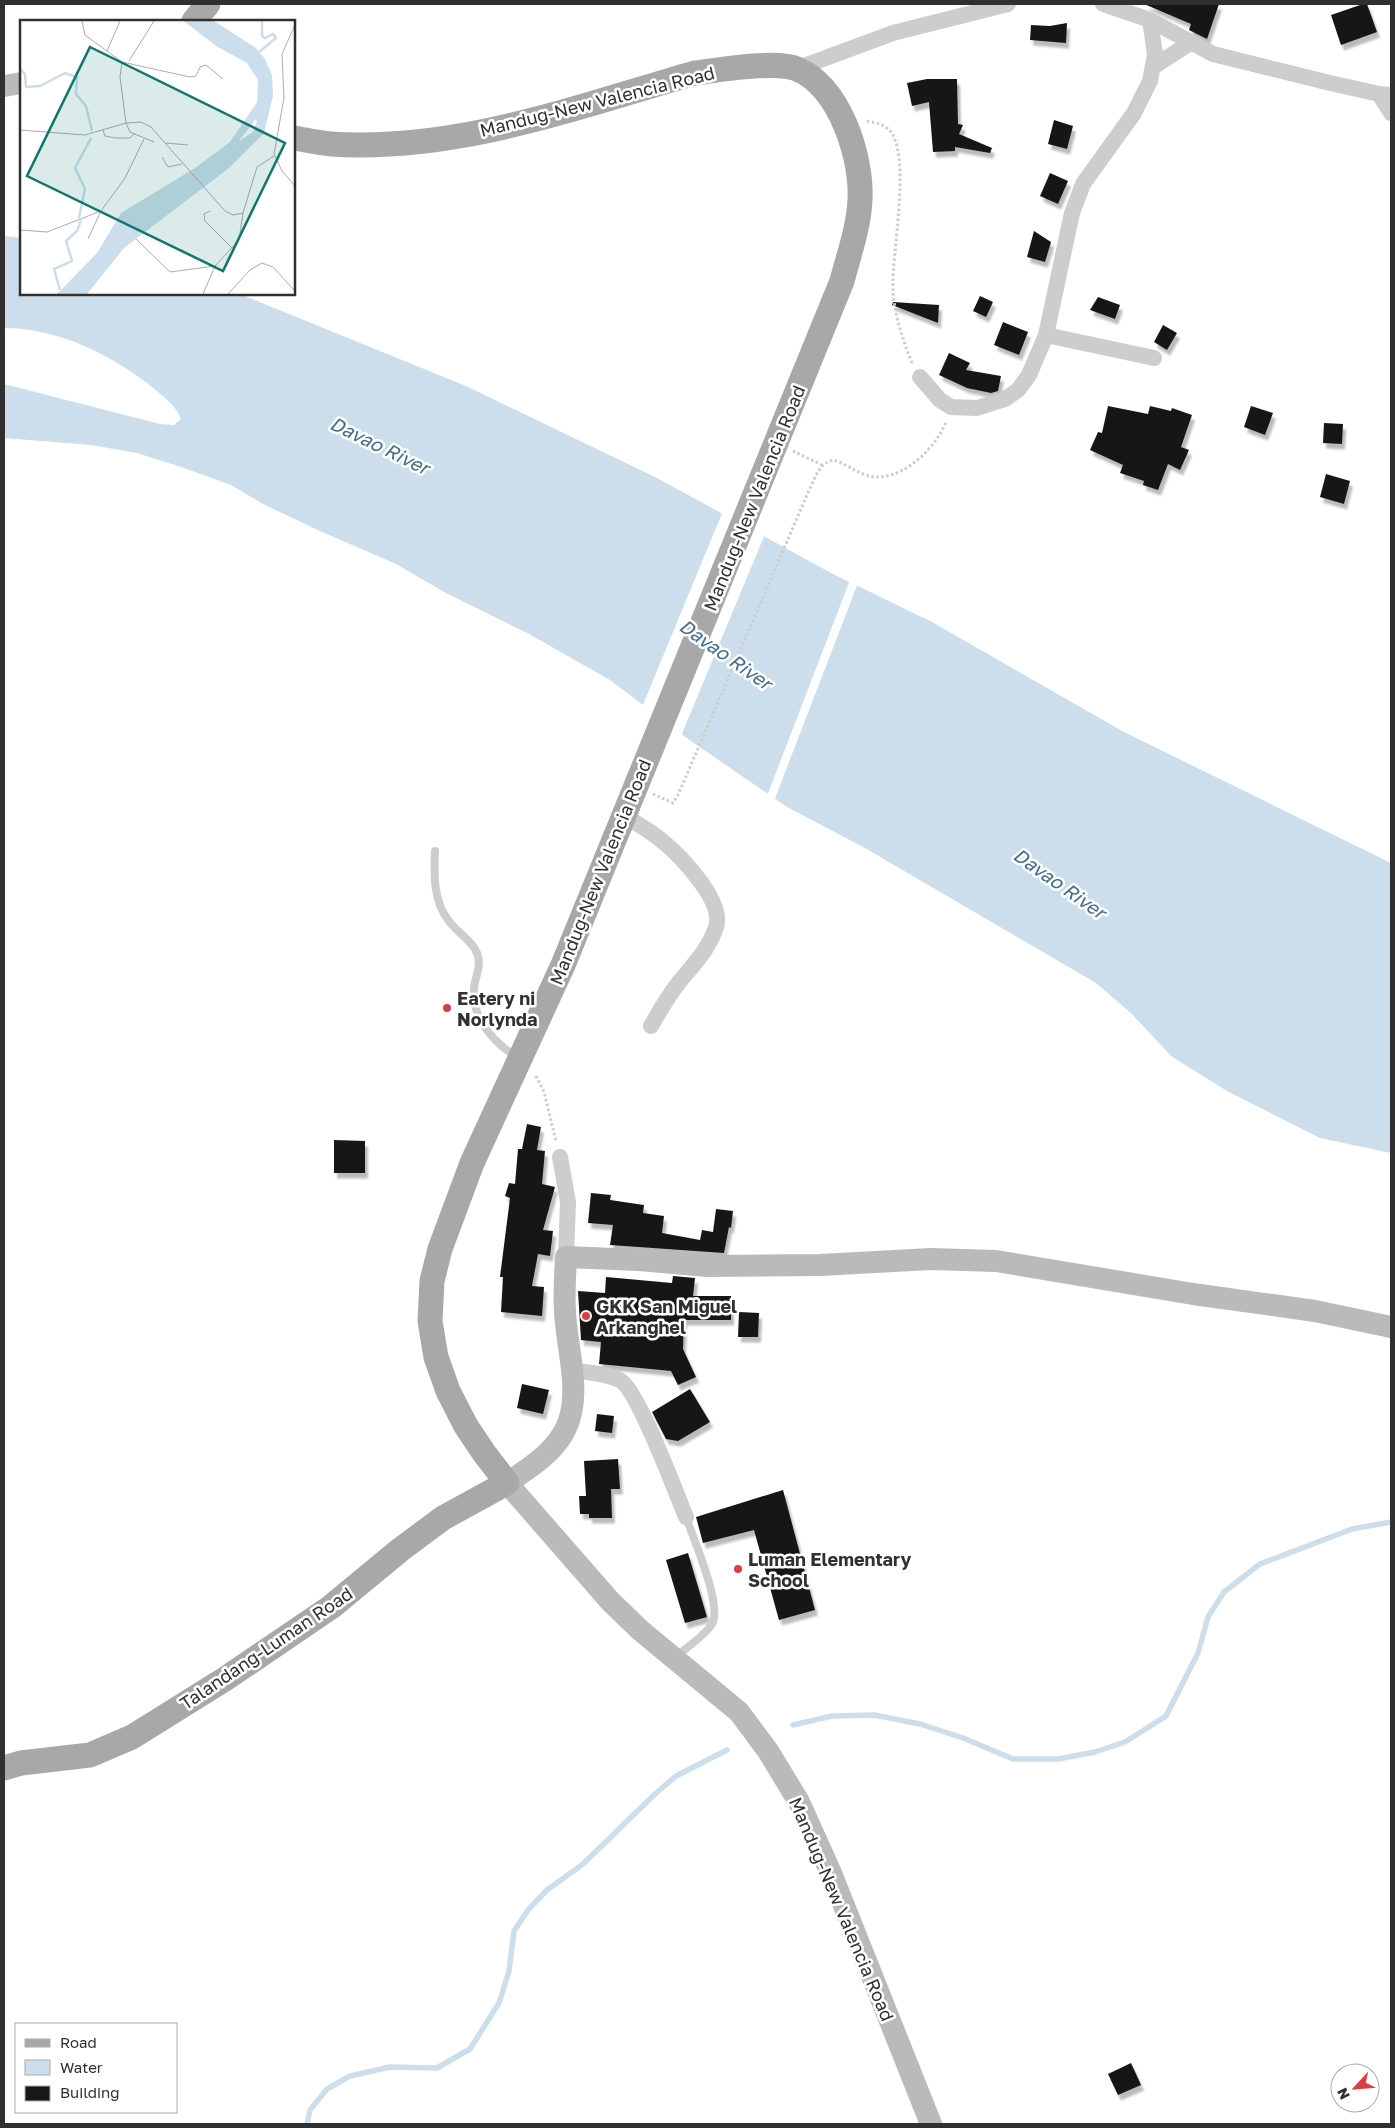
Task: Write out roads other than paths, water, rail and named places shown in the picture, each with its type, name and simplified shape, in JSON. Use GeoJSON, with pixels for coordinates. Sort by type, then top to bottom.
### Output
{"type":"FeatureCollection","features":[{"type":"Feature","properties":{"kind":"main road"},"geometry":{"type":"LineString","coordinates":[[195,20],[208,4]]}},
{"type":"Feature","properties":{"kind":"main road","name":"Mandug-New Valencia Road"},"geometry":{"type":"LineString","coordinates":[[295,138],[330,144],[367,144],[424,141],[461,136],[506,126],[695,73],[725,68],[768,66],[796,68],[813,80],[828,95],[844,119],[856,153],[860,199],[854,236],[842,281],[563,965],[472,1163],[440,1249],[432,1281],[430,1321],[436,1357],[448,1392],[466,1426],[507,1483]]}},
{"type":"Feature","properties":{"kind":"main road","name":"Talandang-Luman Road"},"geometry":{"type":"LineString","coordinates":[[4,1768],[90,1754],[132,1737],[225,1679],[331,1607],[400,1550],[443,1518],[507,1483]]}},
{"type":"Feature","properties":{"kind":"street"},"geometry":{"type":"LineString","coordinates":[[796,68],[894,33],[1008,4]]}},
{"type":"Feature","properties":{"kind":"street"},"geometry":{"type":"LineString","coordinates":[[1103,4],[1150,20],[1212,54],[1385,94],[1391,113]]}},
{"type":"Feature","properties":{"kind":"street"},"geometry":{"type":"LineString","coordinates":[[920,376],[940,400],[951,407],[977,408],[989,406],[1018,390],[1029,375],[1046,335],[1072,213],[1083,184],[1134,113],[1150,81],[1154,54],[1150,20]]}},
{"type":"Feature","properties":{"kind":"street"},"geometry":{"type":"LineString","coordinates":[[1153,67],[1190,43]]}},
{"type":"Feature","properties":{"kind":"street"},"geometry":{"type":"LineString","coordinates":[[4,86],[20,83]]}},
{"type":"Feature","properties":{"kind":"street"},"geometry":{"type":"LineString","coordinates":[[1046,335],[1154,358]]}},
{"type":"Feature","properties":{"kind":"street"},"geometry":{"type":"LineString","coordinates":[[623,815],[662,841],[690,869],[705,889],[715,909],[717,925],[701,956],[664,1002],[650,1026]]}},
{"type":"Feature","properties":{"kind":"street"},"geometry":{"type":"LineString","coordinates":[[507,1483],[533,1465],[552,1448],[564,1432],[572,1408],[572,1370],[565,1321],[568,1202],[560,1157]]}},
{"type":"Feature","properties":{"kind":"street"},"geometry":{"type":"LineString","coordinates":[[566,1257],[639,1260],[708,1266],[820,1265],[930,1259],[996,1261],[1193,1294],[1315,1311],[1391,1327]]}},
{"type":"Feature","properties":{"kind":"street"},"geometry":{"type":"LineString","coordinates":[[572,1370],[609,1376],[621,1380],[629,1387],[642,1411],[686,1517]]}},
{"type":"Feature","properties":{"kind":"street","name":"Mandug-New Valencia Road"},"geometry":{"type":"LineString","coordinates":[[507,1483],[610,1601],[674,1659],[739,1712],[768,1751],[790,1787],[831,1873],[931,2124]]}},
{"type":"Feature","properties":{"kind":"lane"},"geometry":{"type":"LineString","coordinates":[[435,851],[434,881],[439,900],[447,920],[475,949],[480,965],[474,984],[473,1000],[478,1017],[497,1042],[520,1059]]}},
{"type":"Feature","properties":{"kind":"lane"},"geometry":{"type":"LineString","coordinates":[[674,1659],[713,1624],[716,1613],[711,1588],[686,1517]]}},
{"type":"Feature","properties":{"kind":"water","name":"Davao River"},"geometry":{"type":"Polygon","coordinates":[[[4,236],[20,238],[20,295],[242,295],[466,386],[657,478],[833,574],[932,622],[1124,732],[1391,863],[1391,1153],[1320,1138],[1227,1091],[1171,1056],[1132,1014],[1096,983],[865,848],[787,807],[688,739],[610,680],[529,634],[446,593],[396,564],[263,504],[231,485],[181,467],[137,453],[91,445],[4,438],[4,384],[160,424],[174,425],[181,419],[174,407],[157,391],[141,378],[105,356],[85,346],[45,333],[25,329],[4,328],[4,236]]]}},
{"type":"Feature","properties":{"kind":"waterway"},"geometry":{"type":"LineString","coordinates":[[793,1725],[832,1716],[874,1715],[920,1724],[963,1738],[1013,1759],[1058,1759],[1095,1752],[1125,1742],[1166,1716],[1198,1653],[1208,1617],[1224,1592],[1260,1564],[1352,1529],[1391,1522]]}},
{"type":"Feature","properties":{"kind":"waterway"},"geometry":{"type":"LineString","coordinates":[[307,2124],[310,2110],[327,2089],[350,2076],[390,2067],[437,2068],[470,2049],[499,2003],[509,1971],[514,1931],[528,1910],[547,1890],[583,1864],[676,1776],[727,1750]]}},
{"type":"Feature","properties":{"kind":"place","name":"Eatery ni Norlynda"},"geometry":{"type":"Point","coordinates":[447,1008]}},
{"type":"Feature","properties":{"kind":"place","name":"GKK San Miguel Arkanghel"},"geometry":{"type":"Point","coordinates":[586,1316]}},
{"type":"Feature","properties":{"kind":"place","name":"Luman Elementary School"},"geometry":{"type":"Point","coordinates":[738,1569]}}]}
